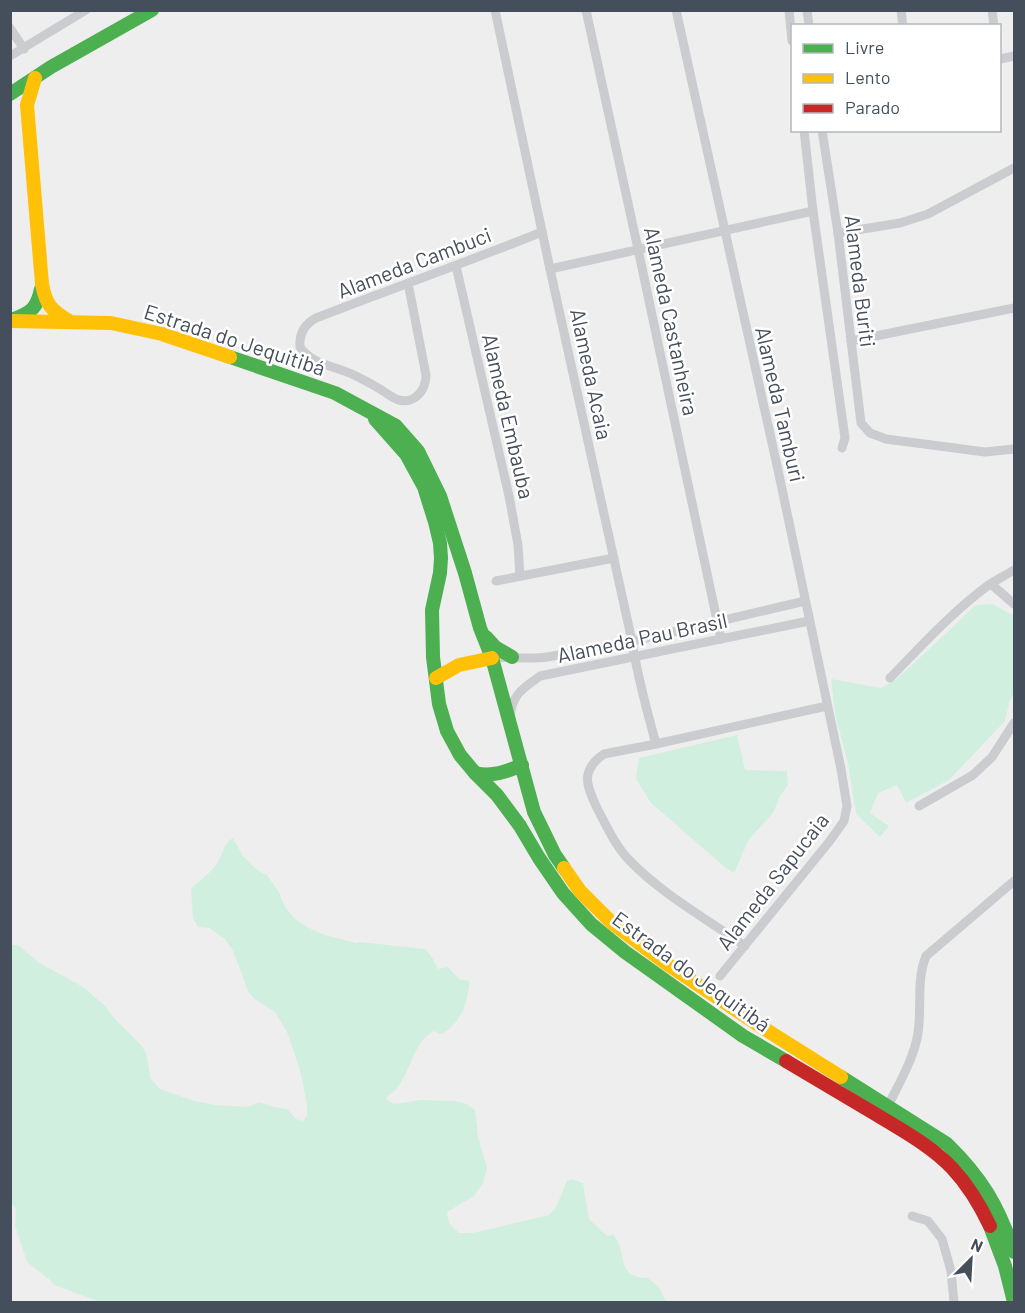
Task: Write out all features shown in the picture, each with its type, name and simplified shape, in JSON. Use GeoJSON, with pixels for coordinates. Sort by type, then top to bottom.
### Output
{"type":"FeatureCollection","features":[{"type":"Feature","properties":{"kind":"main road"},"geometry":{"type":"LineString","coordinates":[[10,94],[88,45],[152,10]]}},
{"type":"Feature","properties":{"kind":"main road"},"geometry":{"type":"LineString","coordinates":[[35,78],[27,105],[42,284],[47,306],[54,313],[69,321]]}},
{"type":"Feature","properties":{"kind":"main road"},"geometry":{"type":"LineString","coordinates":[[10,100],[27,105]]}},
{"type":"Feature","properties":{"kind":"main road"},"geometry":{"type":"LineString","coordinates":[[10,321],[33,310],[42,284]]}},
{"type":"Feature","properties":{"kind":"main road","name":"Estrada do Jequitibá"},"geometry":{"type":"LineString","coordinates":[[10,321],[111,323],[162,334],[335,393],[396,426],[418,451],[440,496],[480,627],[492,658],[534,812],[555,855],[580,891],[612,923],[664,962],[947,1144],[982,1180],[1013,1245]]}},
{"type":"Feature","properties":{"kind":"main road","name":"Estrada do Jequitibá"},"geometry":{"type":"LineString","coordinates":[[370,412],[406,454],[424,487],[435,522],[441,558],[432,610],[432,646],[439,704],[447,731],[460,755],[520,826],[563,893],[591,924],[616,945],[743,1036],[905,1132],[952,1168],[964,1181],[989,1224],[1004,1264],[1014,1302]]}},
{"type":"Feature","properties":{"kind":"main road"},"geometry":{"type":"LineString","coordinates":[[480,627],[495,647],[512,657]]}},
{"type":"Feature","properties":{"kind":"main road"},"geometry":{"type":"LineString","coordinates":[[436,678],[459,665],[492,658]]}},
{"type":"Feature","properties":{"kind":"main road"},"geometry":{"type":"LineString","coordinates":[[475,773],[485,776],[498,774],[522,765]]}},
{"type":"Feature","properties":{"kind":"street"},"geometry":{"type":"LineString","coordinates":[[10,56],[86,10]]}},
{"type":"Feature","properties":{"kind":"street","name":"Alameda Acaia"},"geometry":{"type":"LineString","coordinates":[[495,10],[634,656],[656,744]]}},
{"type":"Feature","properties":{"kind":"street","name":"Alameda Castanheira"},"geometry":{"type":"LineString","coordinates":[[586,10],[721,639]]}},
{"type":"Feature","properties":{"kind":"street","name":"Alameda Tamburi"},"geometry":{"type":"LineString","coordinates":[[676,10],[778,470],[847,806]]}},
{"type":"Feature","properties":{"kind":"street"},"geometry":{"type":"LineString","coordinates":[[789,10],[791,31]]}},
{"type":"Feature","properties":{"kind":"street"},"geometry":{"type":"LineString","coordinates":[[10,28],[24,49]]}},
{"type":"Feature","properties":{"kind":"street"},"geometry":{"type":"LineString","coordinates":[[804,132],[845,438],[842,448]]}},
{"type":"Feature","properties":{"kind":"street","name":"Alameda Buriti"},"geometry":{"type":"LineString","coordinates":[[822,132],[838,233],[861,423],[870,433],[886,439],[985,452],[1014,449]]}},
{"type":"Feature","properties":{"kind":"street"},"geometry":{"type":"LineString","coordinates":[[838,233],[900,223],[927,214],[1014,168]]}},
{"type":"Feature","properties":{"kind":"street"},"geometry":{"type":"LineString","coordinates":[[550,269],[813,211]]}},
{"type":"Feature","properties":{"kind":"street","name":"Alameda Cambuci"},"geometry":{"type":"LineString","coordinates":[[408,283],[426,375],[424,387],[419,395],[406,401],[397,400],[352,374],[312,360],[300,347],[302,331],[310,321],[316,318],[542,231]]}},
{"type":"Feature","properties":{"kind":"street","name":"Alameda Embauba"},"geometry":{"type":"LineString","coordinates":[[456,266],[509,496],[518,545],[520,576]]}},
{"type":"Feature","properties":{"kind":"street"},"geometry":{"type":"LineString","coordinates":[[851,341],[1014,308]]}},
{"type":"Feature","properties":{"kind":"street"},"geometry":{"type":"LineString","coordinates":[[496,581],[614,558]]}},
{"type":"Feature","properties":{"kind":"street"},"geometry":{"type":"LineString","coordinates":[[890,678],[962,606],[1014,570]]}},
{"type":"Feature","properties":{"kind":"street"},"geometry":{"type":"LineString","coordinates":[[991,584],[1014,604]]}},
{"type":"Feature","properties":{"kind":"street","name":"Alameda Pau Brasil"},"geometry":{"type":"LineString","coordinates":[[492,658],[538,658],[632,641],[805,601]]}},
{"type":"Feature","properties":{"kind":"street","name":"Alameda Pau Brasil"},"geometry":{"type":"LineString","coordinates":[[509,722],[512,703],[518,692],[540,676],[809,621]]}},
{"type":"Feature","properties":{"kind":"street"},"geometry":{"type":"LineString","coordinates":[[538,658],[540,676]]}},
{"type":"Feature","properties":{"kind":"street"},"geometry":{"type":"LineString","coordinates":[[745,946],[661,888],[628,860],[590,793],[587,776],[589,769],[604,754],[828,706]]}},
{"type":"Feature","properties":{"kind":"street"},"geometry":{"type":"LineString","coordinates":[[919,806],[973,775],[992,757],[1014,723]]}},
{"type":"Feature","properties":{"kind":"street","name":"Alameda Sapucaia"},"geometry":{"type":"LineString","coordinates":[[720,976],[836,832],[844,821],[847,806]]}},
{"type":"Feature","properties":{"kind":"street"},"geometry":{"type":"LineString","coordinates":[[888,1106],[910,1060],[918,1035],[921,1010],[919,989],[926,956],[1014,881]]}},
{"type":"Feature","properties":{"kind":"street"},"geometry":{"type":"LineString","coordinates":[[912,1216],[928,1221],[942,1239],[951,1271],[954,1302]]}},
{"type":"Feature","properties":{"kind":"green space"},"geometry":{"type":"Polygon","coordinates":[[[993,604],[1014,616],[1014,694],[1010,699],[1005,721],[949,780],[906,803],[897,785],[878,793],[870,813],[889,826],[880,837],[856,814],[848,763],[835,714],[831,679],[881,688],[896,680],[976,605],[993,604]]]}},
{"type":"Feature","properties":{"kind":"green space"},"geometry":{"type":"Polygon","coordinates":[[[737,735],[745,770],[787,771],[788,785],[780,796],[773,813],[749,839],[734,873],[651,803],[636,779],[639,758],[737,735]]]}},
{"type":"Feature","properties":{"kind":"green space"},"geometry":{"type":"Polygon","coordinates":[[[233,838],[243,856],[257,870],[267,875],[279,892],[285,907],[295,919],[307,927],[325,935],[356,943],[425,949],[438,969],[448,967],[459,979],[470,981],[465,1005],[457,1021],[444,1032],[440,1034],[434,1031],[426,1037],[414,1054],[401,1083],[387,1097],[387,1100],[394,1104],[421,1100],[455,1101],[467,1104],[475,1110],[478,1137],[487,1168],[483,1183],[474,1196],[447,1212],[449,1223],[459,1233],[473,1233],[549,1215],[556,1207],[567,1181],[572,1179],[583,1183],[589,1219],[606,1235],[613,1234],[618,1241],[626,1269],[637,1277],[648,1278],[660,1289],[666,1302],[100,1302],[54,1285],[27,1262],[15,1226],[16,1210],[10,1201],[11,945],[18,945],[38,962],[83,987],[105,1006],[142,1046],[147,1056],[150,1078],[160,1089],[215,1105],[248,1107],[259,1102],[287,1109],[296,1119],[303,1121],[307,1115],[300,1070],[287,1032],[275,1012],[249,993],[232,949],[225,939],[209,928],[198,927],[193,918],[191,889],[216,865],[227,843],[233,838]]]}},
{"type":"Feature","properties":{"kind":"traffic: fast"},"geometry":{"type":"LineString","coordinates":[[10,94],[51,67],[152,10]]}},
{"type":"Feature","properties":{"kind":"traffic: fast"},"geometry":{"type":"LineString","coordinates":[[14,319],[33,308],[38,301],[41,289]]}},
{"type":"Feature","properties":{"kind":"traffic: fast"},"geometry":{"type":"LineString","coordinates":[[230,357],[335,393],[396,426],[418,451],[440,496],[465,573],[480,628],[492,658],[534,812],[564,868]]}},
{"type":"Feature","properties":{"kind":"traffic: fast"},"geometry":{"type":"LineString","coordinates":[[375,419],[406,454],[424,487],[435,522],[441,558],[432,610],[433,657],[439,704],[447,731],[460,755],[497,795],[563,893],[591,924],[625,952],[743,1036],[786,1061]]}},
{"type":"Feature","properties":{"kind":"traffic: fast"},"geometry":{"type":"LineString","coordinates":[[486,637],[495,647],[512,657]]}},
{"type":"Feature","properties":{"kind":"traffic: fast"},"geometry":{"type":"LineString","coordinates":[[475,773],[499,773],[522,765]]}},
{"type":"Feature","properties":{"kind":"traffic: fast"},"geometry":{"type":"LineString","coordinates":[[841,1077],[947,1144],[970,1169],[988,1194],[1002,1220],[1014,1252]]}},
{"type":"Feature","properties":{"kind":"traffic: fast"},"geometry":{"type":"LineString","coordinates":[[990,1226],[1005,1266],[1014,1302]]}},
{"type":"Feature","properties":{"kind":"traffic: slow"},"geometry":{"type":"LineString","coordinates":[[35,78],[27,105],[42,284],[50,306],[69,321]]}},
{"type":"Feature","properties":{"kind":"traffic: slow"},"geometry":{"type":"LineString","coordinates":[[10,321],[111,323],[162,334],[230,357]]}},
{"type":"Feature","properties":{"kind":"traffic: slow"},"geometry":{"type":"LineString","coordinates":[[436,678],[459,665],[492,658]]}},
{"type":"Feature","properties":{"kind":"traffic: slow"},"geometry":{"type":"LineString","coordinates":[[564,868],[580,891],[612,923],[664,962],[841,1077]]}},
{"type":"Feature","properties":{"kind":"traffic: jam"},"geometry":{"type":"LineString","coordinates":[[786,1061],[907,1133],[935,1153],[963,1181],[990,1226]]}}]}
